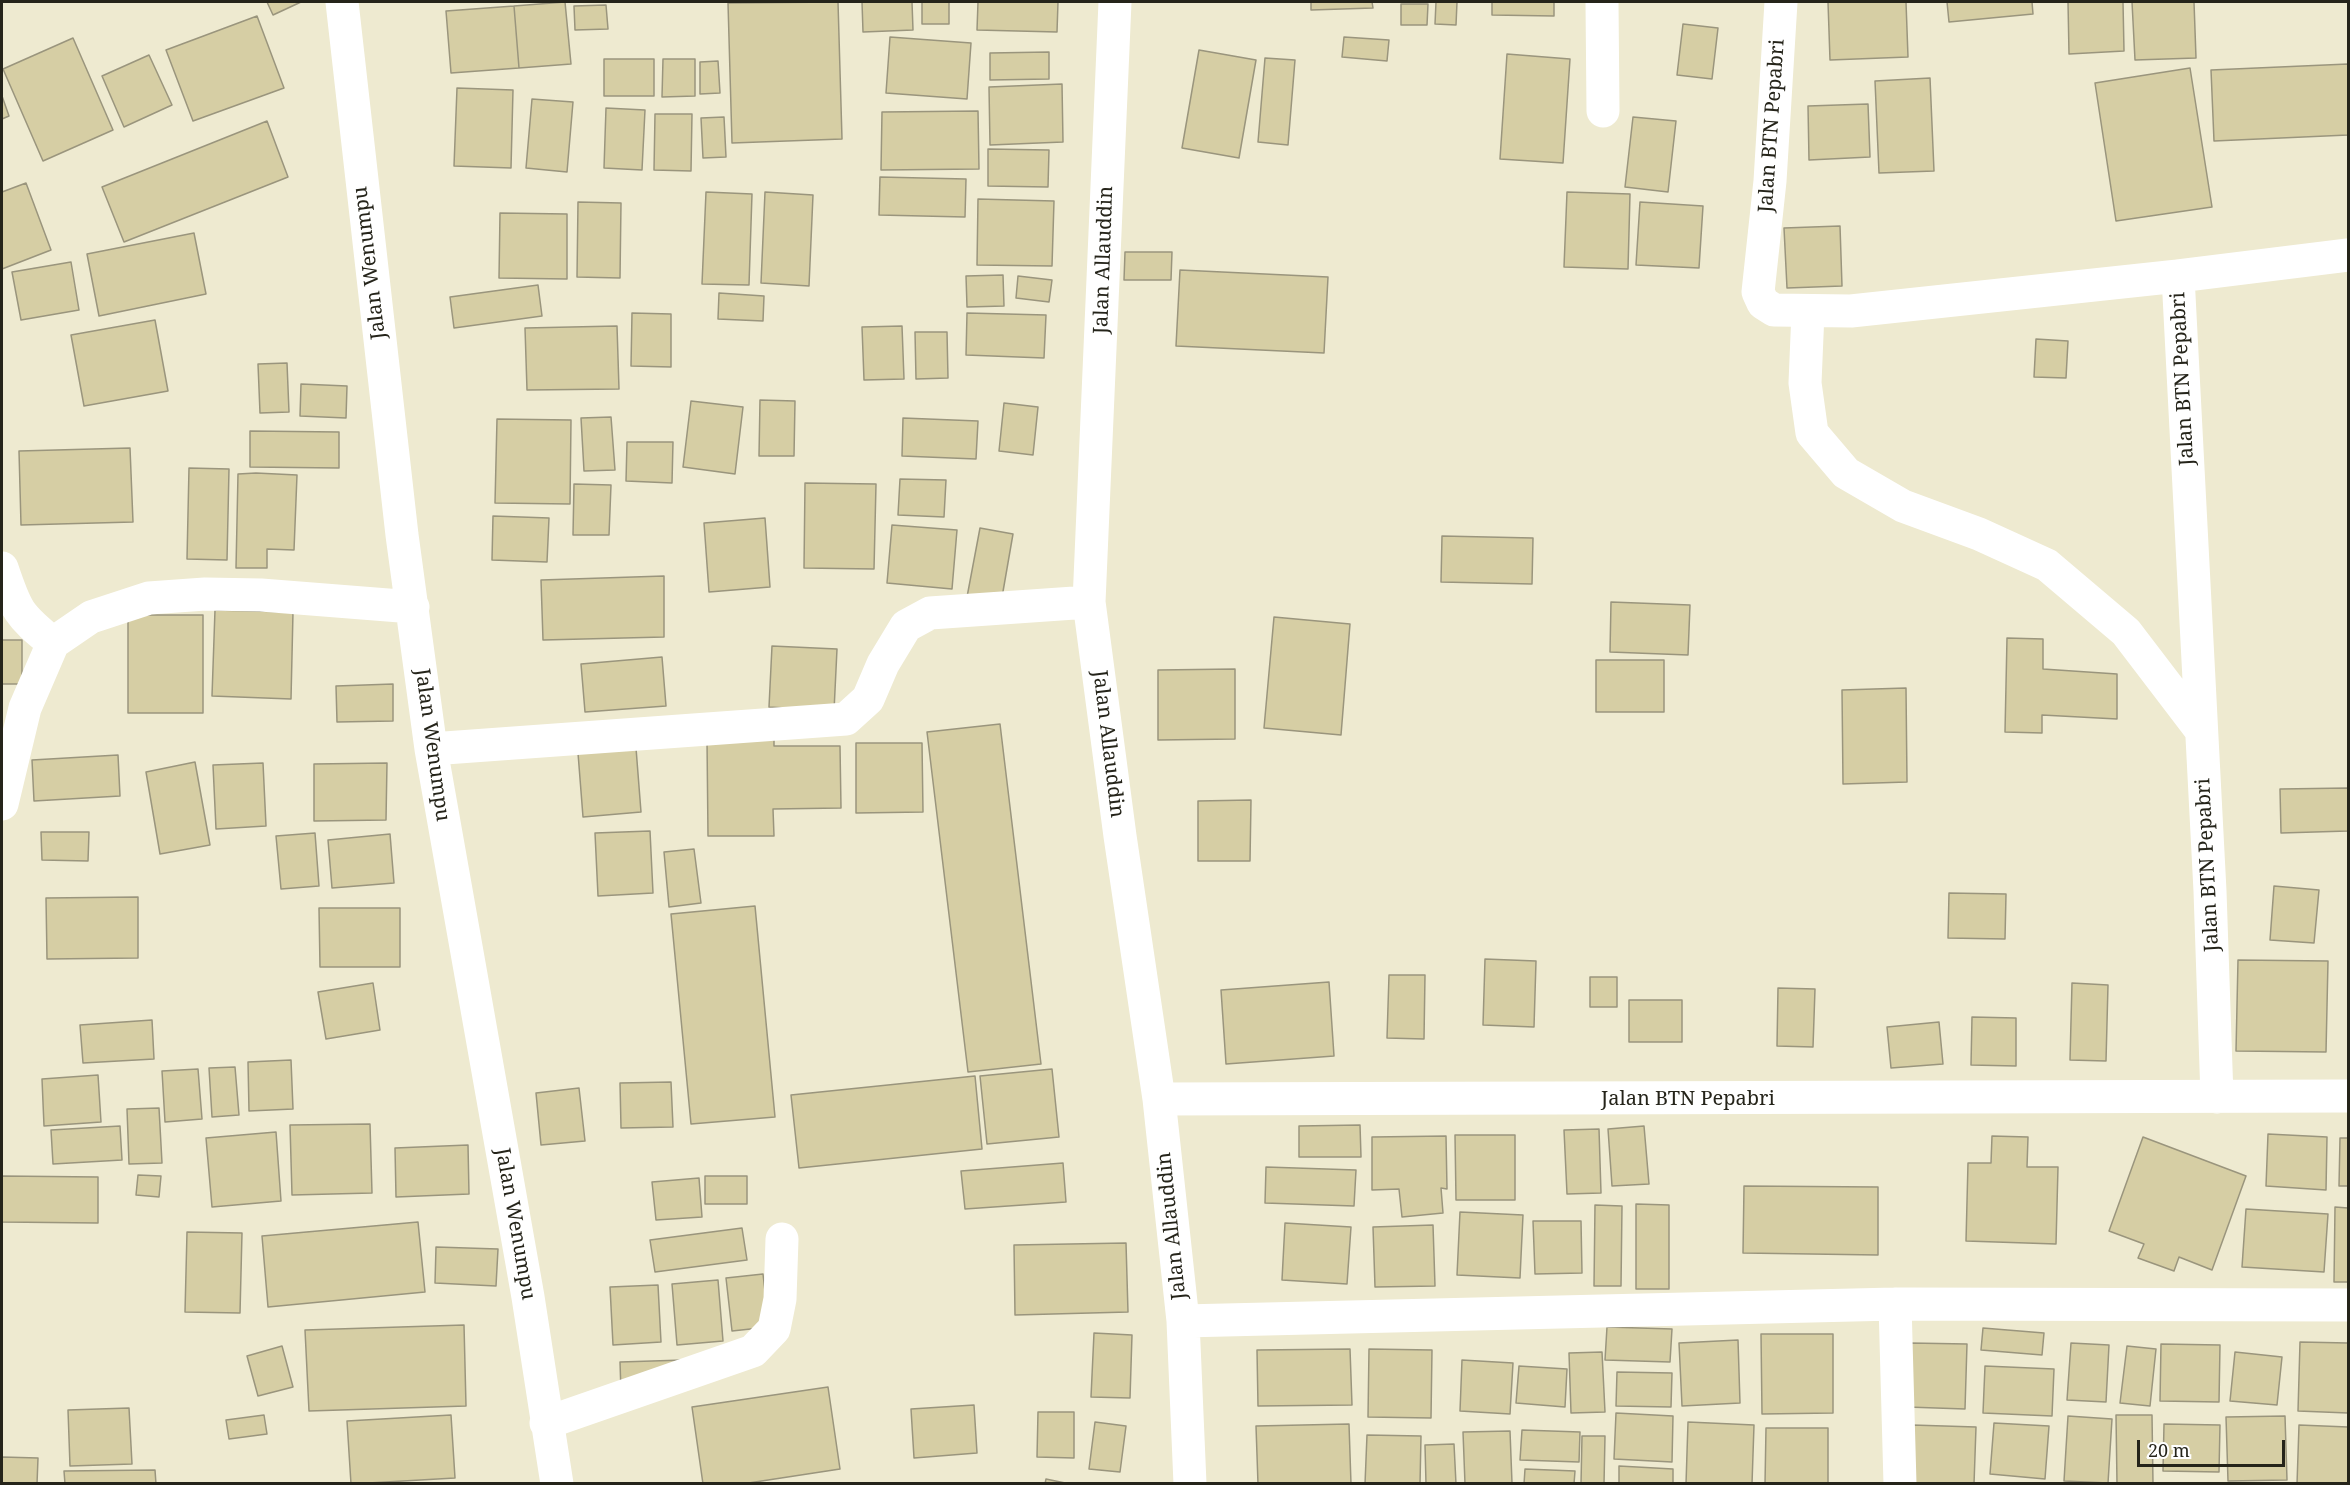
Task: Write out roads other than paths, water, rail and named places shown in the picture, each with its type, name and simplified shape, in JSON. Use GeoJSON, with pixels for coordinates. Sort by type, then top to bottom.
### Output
{"type":"FeatureCollection","features":[{"type":"Feature","properties":{"kind":"street","name":"Jalan Wenumpu"},"geometry":{"type":"LineString","coordinates":[[342,2],[402,535],[431,749],[528,1297],[557,1484]]}},
{"type":"Feature","properties":{"kind":"street","name":"Jalan Allauddin"},"geometry":{"type":"LineString","coordinates":[[1115,2],[1089,602],[1120,836],[1159,1099],[1182,1321],[1190,1484]]}},
{"type":"Feature","properties":{"kind":"street"},"geometry":{"type":"LineString","coordinates":[[1602,2],[1603,111]]}},
{"type":"Feature","properties":{"kind":"street","name":"Jalan BTN Pepabri"},"geometry":{"type":"LineString","coordinates":[[1781,2],[1770,181],[1758,292],[1763,303],[1774,310],[1851,311],[2178,276],[2210,891],[2217,1097]]}},
{"type":"Feature","properties":{"kind":"street"},"geometry":{"type":"LineString","coordinates":[[2178,276],[2349,255]]}},
{"type":"Feature","properties":{"kind":"street"},"geometry":{"type":"LineString","coordinates":[[1808,312],[1804,383],[1812,434],[1846,473],[1903,506],[1979,534],[2047,566],[2126,632],[2200,729]]}},
{"type":"Feature","properties":{"kind":"street"},"geometry":{"type":"LineString","coordinates":[[2,568],[15,607],[28,623],[53,643]]}},
{"type":"Feature","properties":{"kind":"street"},"geometry":{"type":"LineString","coordinates":[[2,804],[13,710],[53,643],[91,617],[149,598],[205,594],[261,595],[413,607]]}},
{"type":"Feature","properties":{"kind":"street"},"geometry":{"type":"LineString","coordinates":[[431,749],[846,718],[868,699],[883,664],[906,626],[930,613],[1089,602]]}},
{"type":"Feature","properties":{"kind":"street","name":"Jalan BTN Pepabri"},"geometry":{"type":"LineString","coordinates":[[1159,1099],[2349,1096]]}},
{"type":"Feature","properties":{"kind":"street"},"geometry":{"type":"LineString","coordinates":[[546,1423],[753,1351],[774,1329],[780,1299],[782,1239]]}},
{"type":"Feature","properties":{"kind":"street"},"geometry":{"type":"LineString","coordinates":[[1895,1304],[1900,1484]]}},
{"type":"Feature","properties":{"kind":"street"},"geometry":{"type":"LineString","coordinates":[[1182,1321],[1895,1304],[2349,1305]]}}]}
